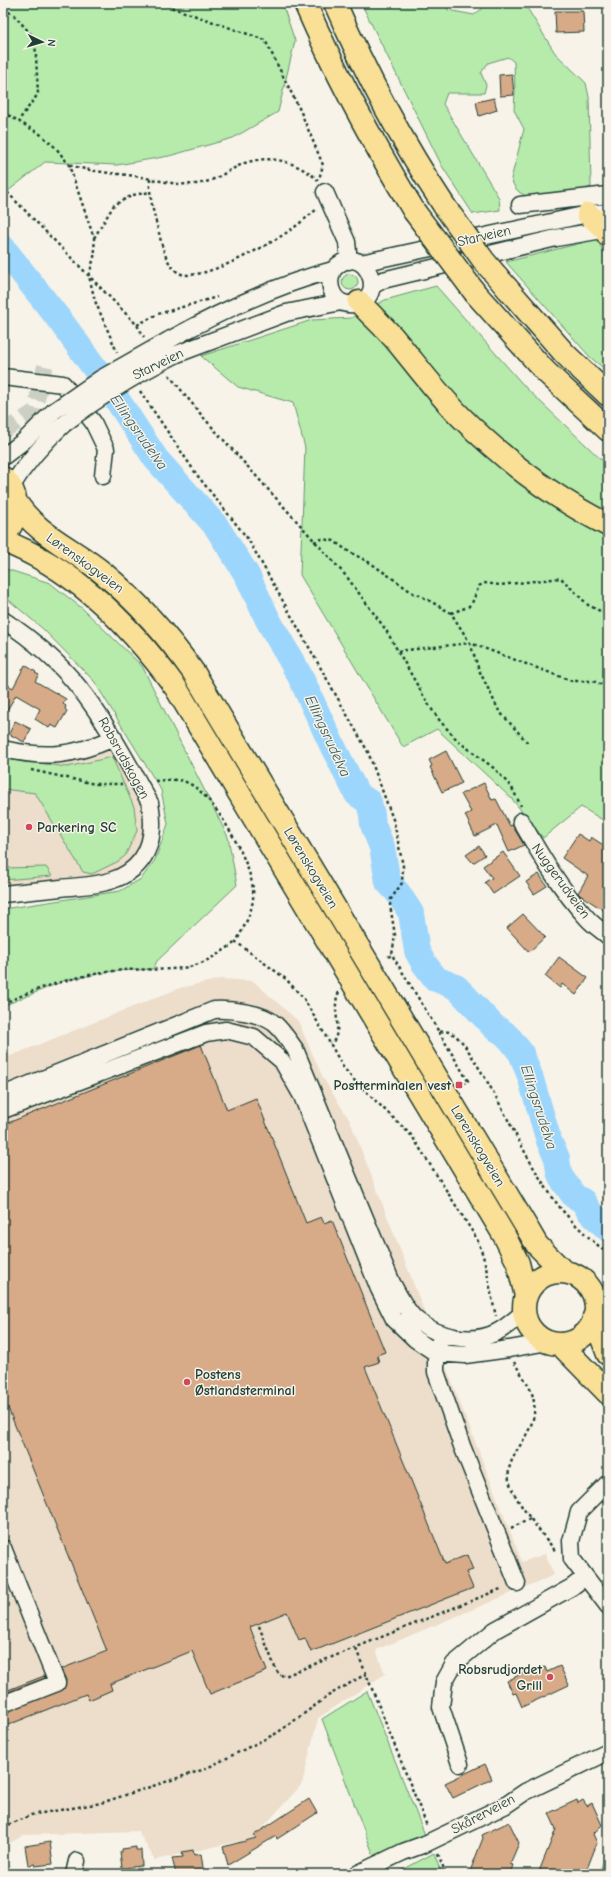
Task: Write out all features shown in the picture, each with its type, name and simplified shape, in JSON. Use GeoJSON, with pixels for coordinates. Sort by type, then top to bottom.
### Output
{"type":"FeatureCollection","features":[{"type":"Feature","properties":{"kind":"highway"},"geometry":{"type":"LineString","coordinates":[[306,3],[355,110],[414,211],[476,294],[545,371],[608,430]]}},
{"type":"Feature","properties":{"kind":"highway"},"geometry":{"type":"LineString","coordinates":[[335,3],[375,91],[424,176],[445,207],[484,262],[506,288],[565,354],[608,395]]}},
{"type":"Feature","properties":{"kind":"highway"},"geometry":{"type":"LineString","coordinates":[[350,302],[392,337],[460,416],[484,438],[551,490],[608,525]]}},
{"type":"Feature","properties":{"kind":"highway"},"geometry":{"type":"LineString","coordinates":[[3,535],[13,523],[16,513],[10,489]]}},
{"type":"Feature","properties":{"kind":"highway","name":"Lørenskogveien"},"geometry":{"type":"LineString","coordinates":[[10,489],[29,521],[44,533],[88,561],[126,593],[164,633],[194,673],[527,1228],[538,1245],[564,1272]]}},
{"type":"Feature","properties":{"kind":"highway","name":"Lørenskogveien"},"geometry":{"type":"LineString","coordinates":[[3,541],[36,555],[91,594],[130,631],[172,683],[504,1235],[518,1263],[525,1304]]}},
{"type":"Feature","properties":{"kind":"highway"},"geometry":{"type":"LineString","coordinates":[[554,1343],[570,1342],[585,1333],[591,1326],[596,1309],[592,1291],[580,1278],[564,1272],[554,1272],[545,1275],[530,1287],[525,1304],[527,1322],[532,1330],[554,1343],[608,1394]]}},
{"type":"Feature","properties":{"kind":"highway"},"geometry":{"type":"LineString","coordinates":[[594,1318],[608,1354]]}},
{"type":"Feature","properties":{"kind":"street"},"geometry":{"type":"LineString","coordinates":[[324,191],[355,262],[370,273],[372,286],[370,293],[350,302],[331,291],[330,277],[333,270]]}},
{"type":"Feature","properties":{"kind":"street"},"geometry":{"type":"LineString","coordinates":[[520,205],[608,195]]}},
{"type":"Feature","properties":{"kind":"street","name":"Starveien"},"geometry":{"type":"LineString","coordinates":[[3,458],[25,440],[54,412],[100,379],[206,319],[318,274],[333,270],[338,265],[603,224]]}},
{"type":"Feature","properties":{"kind":"street","name":"Starveien"},"geometry":{"type":"LineString","coordinates":[[372,286],[389,279],[556,238],[603,224]]}},
{"type":"Feature","properties":{"kind":"street","name":"Starveien"},"geometry":{"type":"LineString","coordinates":[[10,489],[25,464],[48,439],[86,407],[125,381],[177,354],[286,313],[350,302]]}},
{"type":"Feature","properties":{"kind":"street"},"geometry":{"type":"LineString","coordinates":[[3,377],[63,384],[93,422],[106,449],[103,476]]}},
{"type":"Feature","properties":{"kind":"street","name":"Robsrudskogen"},"geometry":{"type":"LineString","coordinates":[[3,620],[43,650],[70,676],[88,698],[114,738],[129,779],[150,803],[153,819],[152,836],[142,860],[123,875],[109,881],[94,884],[3,894]]}},
{"type":"Feature","properties":{"kind":"street"},"geometry":{"type":"LineString","coordinates":[[4,751],[64,755],[89,749],[114,738]]}},
{"type":"Feature","properties":{"kind":"street","name":"Nuggerudveien"},"geometry":{"type":"LineString","coordinates":[[521,821],[547,866],[576,906],[588,919],[608,936]]}},
{"type":"Feature","properties":{"kind":"street"},"geometry":{"type":"LineString","coordinates":[[3,1095],[214,1010],[228,1009],[250,1013],[275,1024],[295,1049],[392,1283],[404,1304],[417,1321],[442,1334],[463,1339],[495,1333],[525,1304]]}},
{"type":"Feature","properties":{"kind":"street"},"geometry":{"type":"LineString","coordinates":[[3,1110],[206,1032],[226,1030],[254,1037],[282,1061],[302,1096],[379,1289],[394,1319],[415,1339],[436,1353],[464,1355],[554,1343]]}},
{"type":"Feature","properties":{"kind":"street"},"geometry":{"type":"LineString","coordinates":[[442,1334],[436,1353],[436,1372],[462,1446],[517,1582]]}},
{"type":"Feature","properties":{"kind":"street"},"geometry":{"type":"LineString","coordinates":[[608,1483],[579,1512],[571,1541],[572,1559],[608,1606]]}},
{"type":"Feature","properties":{"kind":"street"},"geometry":{"type":"LineString","coordinates":[[3,1548],[57,1683],[3,1704]]}},
{"type":"Feature","properties":{"kind":"street"},"geometry":{"type":"LineString","coordinates":[[460,1764],[441,1707],[444,1682],[454,1664],[496,1630],[572,1587],[585,1577]]}},
{"type":"Feature","properties":{"kind":"street","name":"Skårerveien"},"geometry":{"type":"LineString","coordinates":[[357,1874],[403,1852],[425,1844],[506,1805],[525,1792],[608,1752]]}},
{"type":"Feature","properties":{"kind":"path"},"geometry":{"type":"LineString","coordinates":[[150,179],[150,192],[163,248],[171,266],[180,273],[192,275],[210,271],[245,256],[286,233],[324,191],[323,165],[300,110],[265,40],[173,8],[167,3]]}},
{"type":"Feature","properties":{"kind":"path"},"geometry":{"type":"LineString","coordinates":[[3,9],[14,15],[35,39],[38,94],[20,120]]}},
{"type":"Feature","properties":{"kind":"path"},"geometry":{"type":"LineString","coordinates":[[3,112],[20,120],[56,148],[69,165],[94,238],[95,253],[90,276],[95,301],[118,354]]}},
{"type":"Feature","properties":{"kind":"path"},"geometry":{"type":"LineString","coordinates":[[69,165],[100,173],[184,185],[212,181],[245,163],[267,160],[288,161],[306,170],[324,191]]}},
{"type":"Feature","properties":{"kind":"path"},"geometry":{"type":"LineString","coordinates":[[94,238],[114,205],[133,195],[150,192]]}},
{"type":"Feature","properties":{"kind":"path"},"geometry":{"type":"LineString","coordinates":[[138,388],[197,475],[248,539],[368,752],[397,831],[403,866],[402,883],[394,894],[390,905],[395,935],[392,955],[468,1081],[465,1083]]}},
{"type":"Feature","properties":{"kind":"path"},"geometry":{"type":"LineString","coordinates":[[521,821],[522,809],[512,788],[495,769],[458,741],[440,721],[428,704],[386,630],[363,596],[314,542],[322,539],[334,541],[348,551],[372,564],[413,593],[451,613],[470,643],[478,670],[499,712],[528,743]]}},
{"type":"Feature","properties":{"kind":"path"},"geometry":{"type":"LineString","coordinates":[[451,613],[468,607],[472,603],[478,586],[484,583],[500,585],[561,578],[588,605],[608,615]]}},
{"type":"Feature","properties":{"kind":"path"},"geometry":{"type":"LineString","coordinates":[[398,650],[470,643],[572,681],[593,681],[608,687]]}},
{"type":"Feature","properties":{"kind":"path"},"geometry":{"type":"LineString","coordinates":[[24,768],[95,784],[129,779]]}},
{"type":"Feature","properties":{"kind":"path"},"geometry":{"type":"LineString","coordinates":[[3,1004],[43,988],[90,975],[129,969],[169,970],[194,966],[236,942],[249,913],[253,891],[247,866],[237,845],[217,811],[199,790],[188,783],[177,780],[153,781]]}},
{"type":"Feature","properties":{"kind":"path"},"geometry":{"type":"LineString","coordinates":[[236,942],[286,979],[304,999],[343,1067],[353,1079],[412,1136],[453,1198],[477,1239],[484,1256],[497,1320]]}},
{"type":"Feature","properties":{"kind":"path"},"geometry":{"type":"LineString","coordinates":[[388,957],[392,955]]}},
{"type":"Feature","properties":{"kind":"path"},"geometry":{"type":"LineString","coordinates":[[331,1045],[337,1035],[336,999],[342,989]]}},
{"type":"Feature","properties":{"kind":"path"},"geometry":{"type":"LineString","coordinates":[[439,1032],[452,1033],[465,1046],[489,1084],[531,1162],[552,1196],[572,1222],[608,1254]]}},
{"type":"Feature","properties":{"kind":"path"},"geometry":{"type":"LineString","coordinates":[[512,1358],[531,1391],[535,1408],[530,1429],[510,1464],[508,1472],[509,1481],[513,1490],[560,1558]]}},
{"type":"Feature","properties":{"kind":"path"},"geometry":{"type":"LineString","coordinates":[[497,1534],[532,1518]]}},
{"type":"Feature","properties":{"kind":"path"},"geometry":{"type":"LineString","coordinates":[[259,1626],[276,1670],[280,1675],[285,1676],[356,1649],[517,1582]]}},
{"type":"Feature","properties":{"kind":"path"},"geometry":{"type":"LineString","coordinates":[[356,1649],[428,1827]]}},
{"type":"Feature","properties":{"kind":"path"},"geometry":{"type":"LineString","coordinates":[[3,1827],[31,1815],[100,1803],[206,1769],[276,1733],[331,1694],[366,1674]]}},
{"type":"Feature","properties":{"kind":"path"},"geometry":{"type":"LineString","coordinates":[[436,1848],[446,1874]]}},
{"type":"Feature","properties":{"kind":"shaded area"},"geometry":{"type":"Polygon","coordinates":[[[115,743],[145,802],[147,835],[133,860],[113,873],[91,882],[3,889],[3,750],[23,758],[68,763],[115,743]]]}},
{"type":"Feature","properties":{"kind":"shaded area"},"geometry":{"type":"Polygon","coordinates":[[[221,979],[253,981],[298,1021],[323,1078],[350,1121],[522,1562],[545,1554],[554,1575],[376,1650],[385,1674],[318,1718],[302,1784],[253,1838],[155,1860],[138,1831],[24,1835],[3,1847],[3,1059],[180,988],[221,979]]]}},
{"type":"Feature","properties":{"kind":"green space"},"geometry":{"type":"Polygon","coordinates":[[[3,3],[282,3],[295,41],[278,112],[233,138],[169,156],[117,165],[45,162],[3,195],[3,3]]]}},
{"type":"Feature","properties":{"kind":"green space"},"geometry":{"type":"Polygon","coordinates":[[[361,3],[446,3],[448,10],[474,15],[489,3],[524,3],[555,53],[586,83],[589,97],[591,187],[564,194],[542,197],[524,195],[515,188],[511,179],[524,129],[514,110],[514,62],[508,57],[488,63],[481,73],[486,85],[484,93],[447,93],[443,104],[499,198],[500,210],[473,214],[442,166],[361,3]]]}},
{"type":"Feature","properties":{"kind":"green space"},"geometry":{"type":"Polygon","coordinates":[[[597,239],[608,261],[608,372],[590,357],[506,262],[597,239]]]}},
{"type":"Feature","properties":{"kind":"green space"},"geometry":{"type":"Polygon","coordinates":[[[347,274],[353,274],[358,279],[356,288],[353,290],[347,290],[342,285],[342,279],[347,274]]]}},
{"type":"Feature","properties":{"kind":"green space"},"geometry":{"type":"Polygon","coordinates":[[[436,286],[526,388],[608,466],[608,823],[581,807],[543,838],[512,799],[437,729],[403,747],[300,575],[305,448],[293,403],[238,387],[201,356],[312,320],[351,318],[385,300],[436,286]]]}},
{"type":"Feature","properties":{"kind":"green space"},"geometry":{"type":"Polygon","coordinates":[[[3,568],[50,583],[83,609],[142,666],[228,837],[237,885],[157,961],[153,969],[114,971],[66,980],[3,1006],[3,909],[120,891],[141,879],[155,860],[168,824],[161,790],[94,681],[43,629],[4,596],[3,568]]]}},
{"type":"Feature","properties":{"kind":"green space"},"geometry":{"type":"Polygon","coordinates":[[[3,753],[17,760],[67,767],[112,757],[134,807],[137,831],[125,856],[117,862],[92,874],[83,872],[35,793],[3,789],[3,753]]]}},
{"type":"Feature","properties":{"kind":"green space"},"geometry":{"type":"Polygon","coordinates":[[[46,867],[52,876],[3,880],[3,868],[46,867]]]}},
{"type":"Feature","properties":{"kind":"green space"},"geometry":{"type":"Polygon","coordinates":[[[367,1691],[425,1835],[375,1859],[322,1719],[367,1691]]]}},
{"type":"Feature","properties":{"kind":"green space"},"geometry":{"type":"Polygon","coordinates":[[[608,1849],[608,1874],[599,1874],[600,1871],[608,1849]]]}},
{"type":"Feature","properties":{"kind":"green space"},"geometry":{"type":"Polygon","coordinates":[[[434,1853],[442,1874],[395,1874],[434,1853]]]}},
{"type":"Feature","properties":{"kind":"building"},"geometry":{"type":"Polygon","coordinates":[[[555,11],[583,11],[584,32],[556,33],[555,11]]]}},
{"type":"Feature","properties":{"kind":"building"},"geometry":{"type":"Polygon","coordinates":[[[512,74],[514,95],[500,96],[499,75],[512,74]]]}},
{"type":"Feature","properties":{"kind":"building"},"geometry":{"type":"Polygon","coordinates":[[[494,98],[497,110],[479,116],[476,102],[494,98]]]}},
{"type":"Feature","properties":{"kind":"building"},"geometry":{"type":"Polygon","coordinates":[[[25,665],[39,675],[35,681],[66,699],[63,704],[66,706],[65,709],[67,711],[57,728],[51,725],[49,728],[35,719],[40,709],[16,695],[3,717],[3,682],[13,688],[25,665]]]}},
{"type":"Feature","properties":{"kind":"building"},"geometry":{"type":"Polygon","coordinates":[[[15,721],[31,729],[24,742],[9,734],[15,721]]]}},
{"type":"Feature","properties":{"kind":"building"},"geometry":{"type":"Polygon","coordinates":[[[446,751],[462,783],[442,792],[430,767],[432,766],[429,760],[446,751]]]}},
{"type":"Feature","properties":{"kind":"building"},"geometry":{"type":"Polygon","coordinates":[[[484,783],[492,800],[496,799],[510,826],[512,825],[524,845],[509,852],[497,825],[475,836],[465,815],[471,812],[461,794],[484,783]]]}},
{"type":"Feature","properties":{"kind":"building"},"geometry":{"type":"Polygon","coordinates":[[[578,834],[589,841],[591,837],[608,848],[608,913],[578,893],[588,876],[562,858],[578,834]]]}},
{"type":"Feature","properties":{"kind":"building"},"geometry":{"type":"Polygon","coordinates":[[[479,846],[485,855],[473,863],[466,855],[479,846]]]}},
{"type":"Feature","properties":{"kind":"building"},"geometry":{"type":"Polygon","coordinates":[[[503,852],[520,876],[493,894],[485,882],[492,878],[483,866],[503,852]]]}},
{"type":"Feature","properties":{"kind":"building"},"geometry":{"type":"Polygon","coordinates":[[[539,874],[547,886],[534,894],[526,882],[539,874]]]}},
{"type":"Feature","properties":{"kind":"building"},"geometry":{"type":"Polygon","coordinates":[[[523,914],[545,937],[529,952],[507,928],[523,914]]]}},
{"type":"Feature","properties":{"kind":"building"},"geometry":{"type":"Polygon","coordinates":[[[559,957],[588,978],[576,995],[562,984],[560,988],[545,976],[559,957]]]}},
{"type":"Feature","properties":{"kind":"building","name":"Postens Østlandsterminal"},"geometry":{"type":"Polygon","coordinates":[[[201,1045],[227,1110],[256,1098],[306,1223],[321,1217],[324,1223],[332,1220],[385,1352],[377,1355],[379,1362],[365,1367],[445,1564],[467,1555],[473,1570],[466,1572],[473,1588],[311,1652],[305,1638],[299,1640],[287,1612],[250,1627],[267,1671],[210,1694],[192,1651],[110,1684],[112,1690],[89,1700],[86,1694],[3,1727],[3,1713],[64,1689],[66,1680],[61,1669],[107,1651],[3,1396],[3,1125],[201,1045]]]}},
{"type":"Feature","properties":{"kind":"building"},"geometry":{"type":"Polygon","coordinates":[[[560,1666],[569,1685],[522,1707],[516,1693],[513,1694],[507,1681],[525,1672],[545,1667],[547,1672],[560,1666]]]}},
{"type":"Feature","properties":{"kind":"building"},"geometry":{"type":"Polygon","coordinates":[[[44,1676],[45,1678],[3,1694],[3,1692],[44,1676]]]}},
{"type":"Feature","properties":{"kind":"building"},"geometry":{"type":"Polygon","coordinates":[[[485,1764],[492,1779],[453,1798],[445,1783],[485,1764]]]}},
{"type":"Feature","properties":{"kind":"building"},"geometry":{"type":"Polygon","coordinates":[[[309,1799],[317,1813],[277,1839],[276,1836],[228,1865],[223,1847],[256,1838],[254,1835],[309,1799]]]}},
{"type":"Feature","properties":{"kind":"building"},"geometry":{"type":"Polygon","coordinates":[[[577,1800],[578,1803],[583,1800],[587,1806],[592,1803],[602,1825],[593,1834],[597,1843],[585,1874],[538,1874],[556,1829],[549,1813],[577,1800]]]}},
{"type":"Feature","properties":{"kind":"building"},"geometry":{"type":"Polygon","coordinates":[[[509,1822],[519,1843],[510,1864],[513,1865],[510,1874],[469,1874],[483,1838],[482,1835],[509,1822]]]}},
{"type":"Feature","properties":{"kind":"building"},"geometry":{"type":"Polygon","coordinates":[[[50,1842],[53,1864],[35,1866],[35,1864],[28,1865],[25,1846],[50,1842]]]}},
{"type":"Feature","properties":{"kind":"building"},"geometry":{"type":"Polygon","coordinates":[[[136,1847],[136,1850],[141,1850],[142,1866],[122,1868],[120,1852],[122,1852],[122,1849],[136,1847]]]}},
{"type":"Feature","properties":{"kind":"building"},"geometry":{"type":"Polygon","coordinates":[[[193,1850],[194,1855],[201,1854],[204,1874],[176,1874],[172,1858],[183,1857],[182,1852],[193,1850]]]}},
{"type":"Feature","properties":{"kind":"waterway","name":"Ellingsrudelva"},"geometry":{"type":"LineString","coordinates":[[3,248],[62,323],[112,392],[156,459],[216,526],[247,575],[268,620],[300,676],[357,794],[369,802],[373,825],[382,847],[388,882],[398,893],[411,913],[417,951],[423,962],[436,979],[456,987],[494,1027],[504,1033],[511,1040],[521,1053],[530,1076],[549,1141],[557,1158],[559,1172],[562,1179],[574,1196],[583,1201],[589,1211],[608,1229]]}},
{"type":"Feature","properties":{"kind":"tunnel"},"geometry":{"type":"LineString","coordinates":[[3,431],[34,412],[45,366]]}},
{"type":"Feature","properties":{"kind":"place","name":"Parkering SC"},"geometry":{"type":"Point","coordinates":[29,827]}},
{"type":"Feature","properties":{"kind":"place","name":"Postterminalen vest"},"geometry":{"type":"Point","coordinates":[459,1085]}},
{"type":"Feature","properties":{"kind":"place","name":"Postens Østlandsterminal"},"geometry":{"type":"Point","coordinates":[187,1382]}},
{"type":"Feature","properties":{"kind":"place","name":"Robsrudjordet Grill"},"geometry":{"type":"Point","coordinates":[550,1677]}}]}
